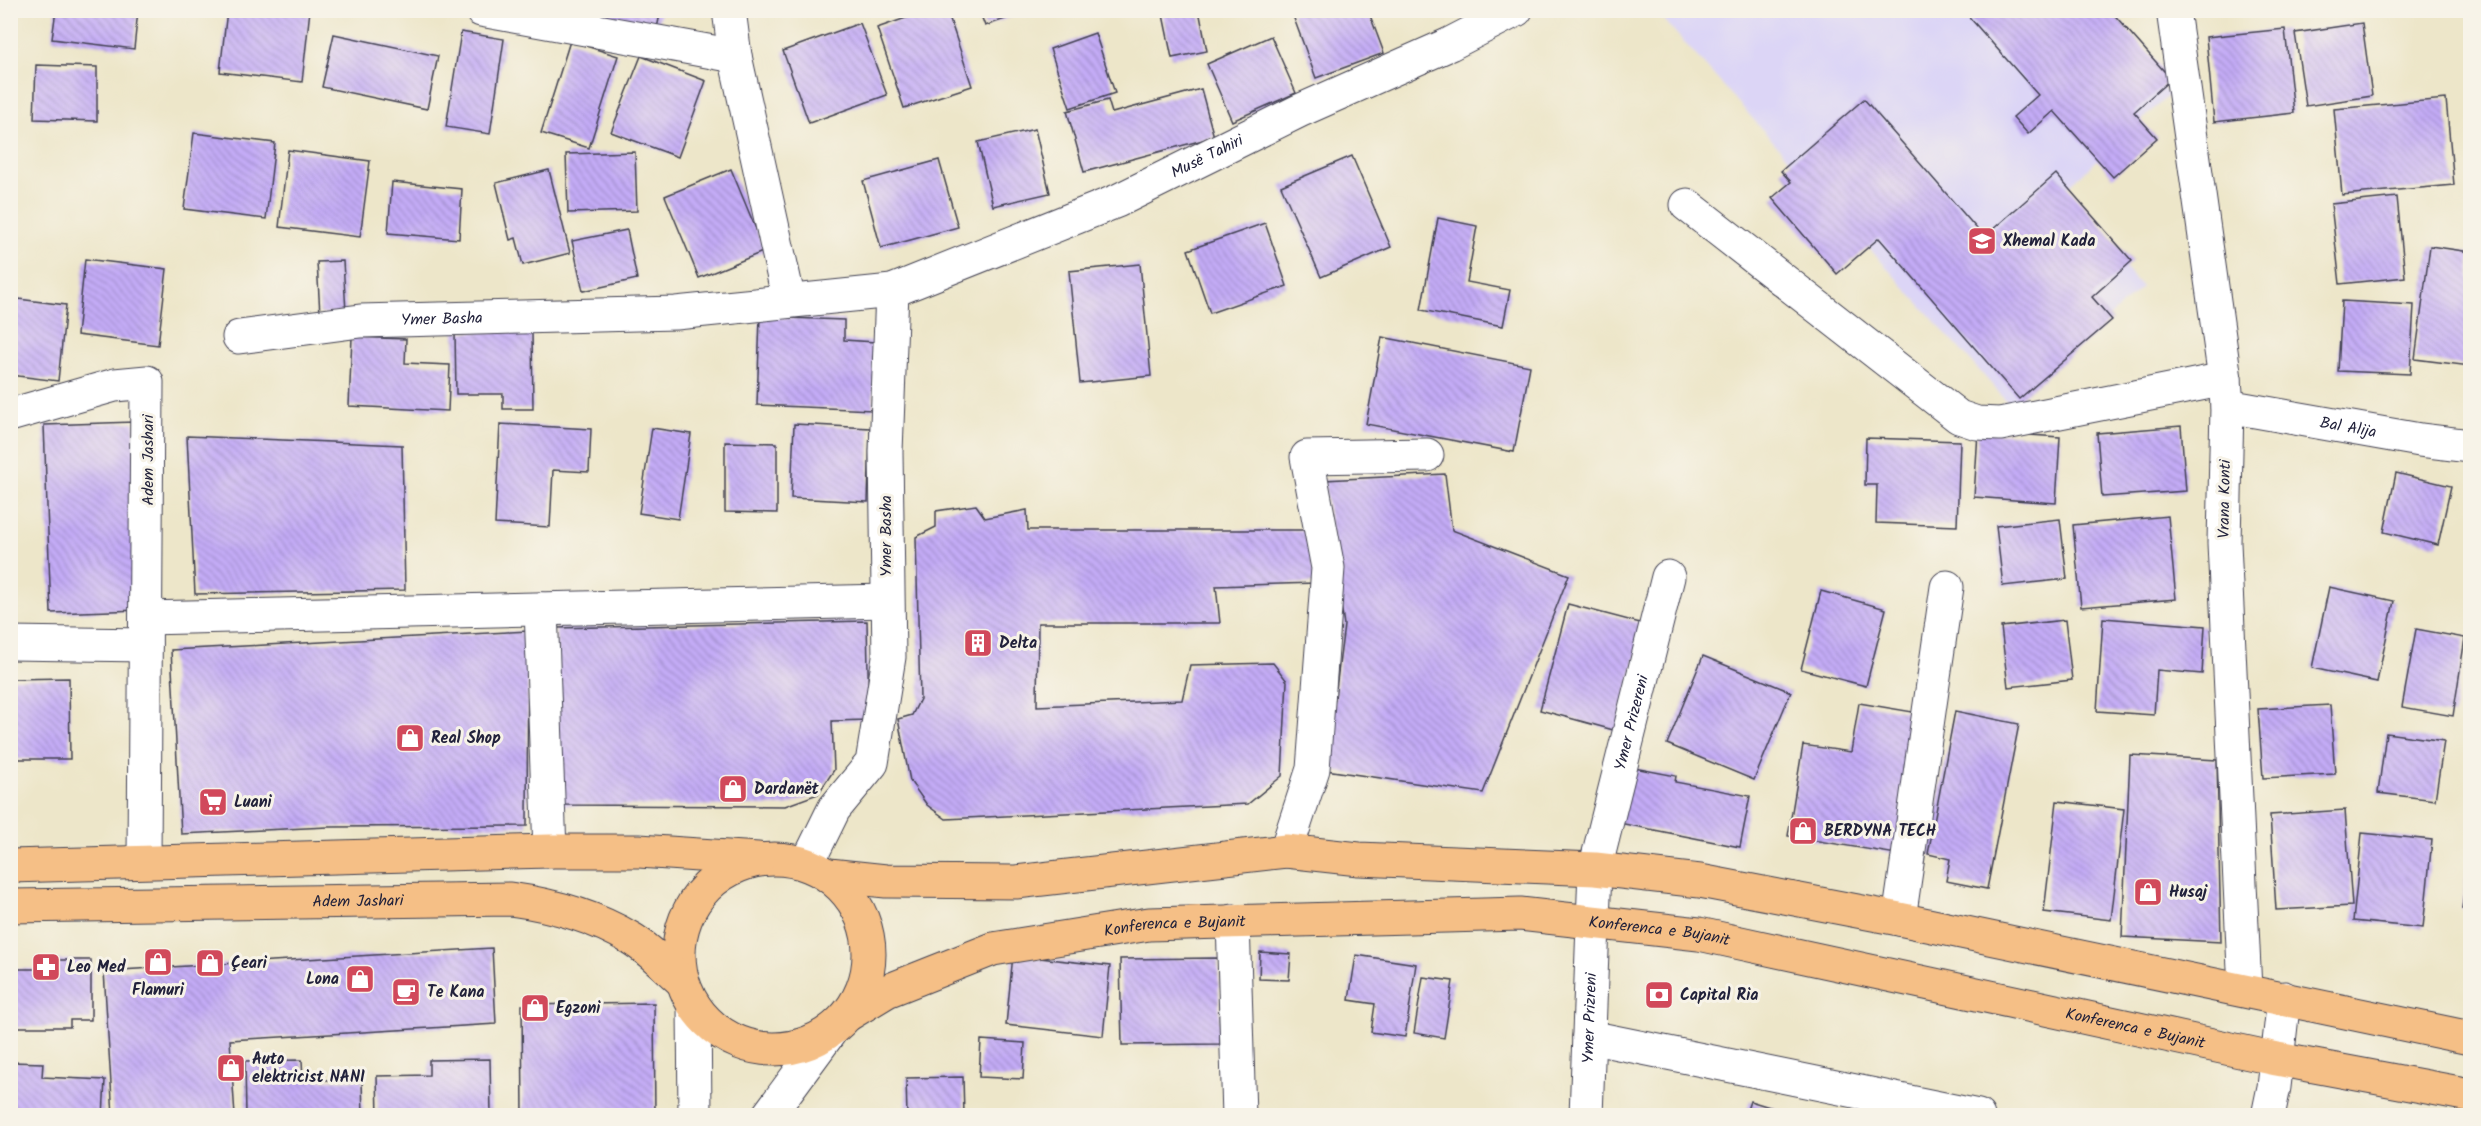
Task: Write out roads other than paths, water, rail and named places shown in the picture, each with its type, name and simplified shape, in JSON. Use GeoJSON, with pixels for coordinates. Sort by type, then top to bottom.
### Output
{"type":"FeatureCollection","features":[{"type":"Feature","properties":{"kind":"main road"},"geometry":{"type":"LineString","coordinates":[[10,866],[550,851],[639,851],[758,859],[783,858],[818,869],[886,881],[1016,882],[1286,851],[1359,859],[1595,869],[1700,881],[1899,919],[2470,1038]]}},
{"type":"Feature","properties":{"kind":"main road"},"geometry":{"type":"LineString","coordinates":[[758,859],[725,873],[710,883],[693,903],[682,927],[678,954],[688,994],[710,1026],[732,1040],[756,1048],[782,1050],[807,1044],[839,1023],[863,992],[870,967],[869,940],[862,915],[848,893],[818,869]]}},
{"type":"Feature","properties":{"kind":"main road","name":"Adem Jashari"},"geometry":{"type":"LineString","coordinates":[[10,906],[510,899],[554,905],[588,918],[633,940],[688,994]]}},
{"type":"Feature","properties":{"kind":"main road","name":"Konferenca e Bujanit"},"geometry":{"type":"LineString","coordinates":[[839,1023],[887,991],[993,948],[1149,924],[1520,914],[1699,934],[2273,1087],[2470,1095]]}},
{"type":"Feature","properties":{"kind":"street"},"geometry":{"type":"LineString","coordinates":[[481,10],[735,56]]}},
{"type":"Feature","properties":{"kind":"street"},"geometry":{"type":"LineString","coordinates":[[729,10],[735,56],[789,301]]}},
{"type":"Feature","properties":{"kind":"street","name":"Musë Tahiri"},"geometry":{"type":"LineString","coordinates":[[892,291],[1117,201],[1299,111],[1450,44],[1516,10]]}},
{"type":"Feature","properties":{"kind":"street","name":"Vrana Konti"},"geometry":{"type":"LineString","coordinates":[[2173,10],[2226,393],[2224,543],[2246,990]]}},
{"type":"Feature","properties":{"kind":"street"},"geometry":{"type":"LineString","coordinates":[[1687,206],[1959,417],[1977,423],[2000,424],[2226,393]]}},
{"type":"Feature","properties":{"kind":"street","name":"Ymer Basha"},"geometry":{"type":"LineString","coordinates":[[239,338],[360,321],[676,313],[892,291],[886,452],[889,657],[872,763],[834,809],[818,869]]}},
{"type":"Feature","properties":{"kind":"street","name":"Adem Jashari"},"geometry":{"type":"LineString","coordinates":[[10,415],[115,385],[147,382],[144,861]]}},
{"type":"Feature","properties":{"kind":"street","name":"Bal Alija"},"geometry":{"type":"LineString","coordinates":[[2226,393],[2420,440],[2470,446]]}},
{"type":"Feature","properties":{"kind":"street"},"geometry":{"type":"LineString","coordinates":[[1286,851],[1313,769],[1328,568],[1307,457],[1427,455]]}},
{"type":"Feature","properties":{"kind":"street","name":"Ymer Prizereni"},"geometry":{"type":"LineString","coordinates":[[1595,921],[1595,869],[1668,577]]}},
{"type":"Feature","properties":{"kind":"street"},"geometry":{"type":"LineString","coordinates":[[1899,919],[1947,587]]}},
{"type":"Feature","properties":{"kind":"street"},"geometry":{"type":"LineString","coordinates":[[10,643],[145,632],[541,609],[887,601]]}},
{"type":"Feature","properties":{"kind":"street"},"geometry":{"type":"LineString","coordinates":[[541,609],[550,851]]}},
{"type":"Feature","properties":{"kind":"street"},"geometry":{"type":"LineString","coordinates":[[1233,921],[1239,1116]]}},
{"type":"Feature","properties":{"kind":"street","name":"Ymer Prizreni"},"geometry":{"type":"LineString","coordinates":[[1586,1116],[1595,921]]}},
{"type":"Feature","properties":{"kind":"street"},"geometry":{"type":"LineString","coordinates":[[688,994],[695,1116]]}},
{"type":"Feature","properties":{"kind":"street"},"geometry":{"type":"LineString","coordinates":[[2273,1087],[2284,998]]}},
{"type":"Feature","properties":{"kind":"street"},"geometry":{"type":"LineString","coordinates":[[768,1116],[839,1023]]}},
{"type":"Feature","properties":{"kind":"street"},"geometry":{"type":"LineString","coordinates":[[1589,1037],[1978,1116]]}},
{"type":"Feature","properties":{"kind":"place","name":"Xhemal Kada"},"geometry":{"type":"Point","coordinates":[1982,241]}},
{"type":"Feature","properties":{"kind":"place","name":"Delta"},"geometry":{"type":"Point","coordinates":[978,643]}},
{"type":"Feature","properties":{"kind":"place","name":"Real Shop"},"geometry":{"type":"Point","coordinates":[410,738]}},
{"type":"Feature","properties":{"kind":"place","name":"Dardanët"},"geometry":{"type":"Point","coordinates":[733,789]}},
{"type":"Feature","properties":{"kind":"place","name":"Luani"},"geometry":{"type":"Point","coordinates":[213,802]}},
{"type":"Feature","properties":{"kind":"place","name":"BERDYNA TECH"},"geometry":{"type":"Point","coordinates":[1803,831]}},
{"type":"Feature","properties":{"kind":"place","name":"Husaj"},"geometry":{"type":"Point","coordinates":[2148,892]}},
{"type":"Feature","properties":{"kind":"place","name":"Flamuri"},"geometry":{"type":"Point","coordinates":[158,962]}},
{"type":"Feature","properties":{"kind":"place","name":"Çeari"},"geometry":{"type":"Point","coordinates":[210,963]}},
{"type":"Feature","properties":{"kind":"place","name":"Leo Med"},"geometry":{"type":"Point","coordinates":[46,967]}},
{"type":"Feature","properties":{"kind":"place","name":"Lona"},"geometry":{"type":"Point","coordinates":[360,979]}},
{"type":"Feature","properties":{"kind":"place","name":"Te Kana"},"geometry":{"type":"Point","coordinates":[406,992]}},
{"type":"Feature","properties":{"kind":"place","name":"Capital Ria"},"geometry":{"type":"Point","coordinates":[1659,995]}},
{"type":"Feature","properties":{"kind":"place","name":"Egzoni"},"geometry":{"type":"Point","coordinates":[535,1008]}},
{"type":"Feature","properties":{"kind":"place","name":"Auto elektricist NANI"},"geometry":{"type":"Point","coordinates":[231,1068]}}]}
